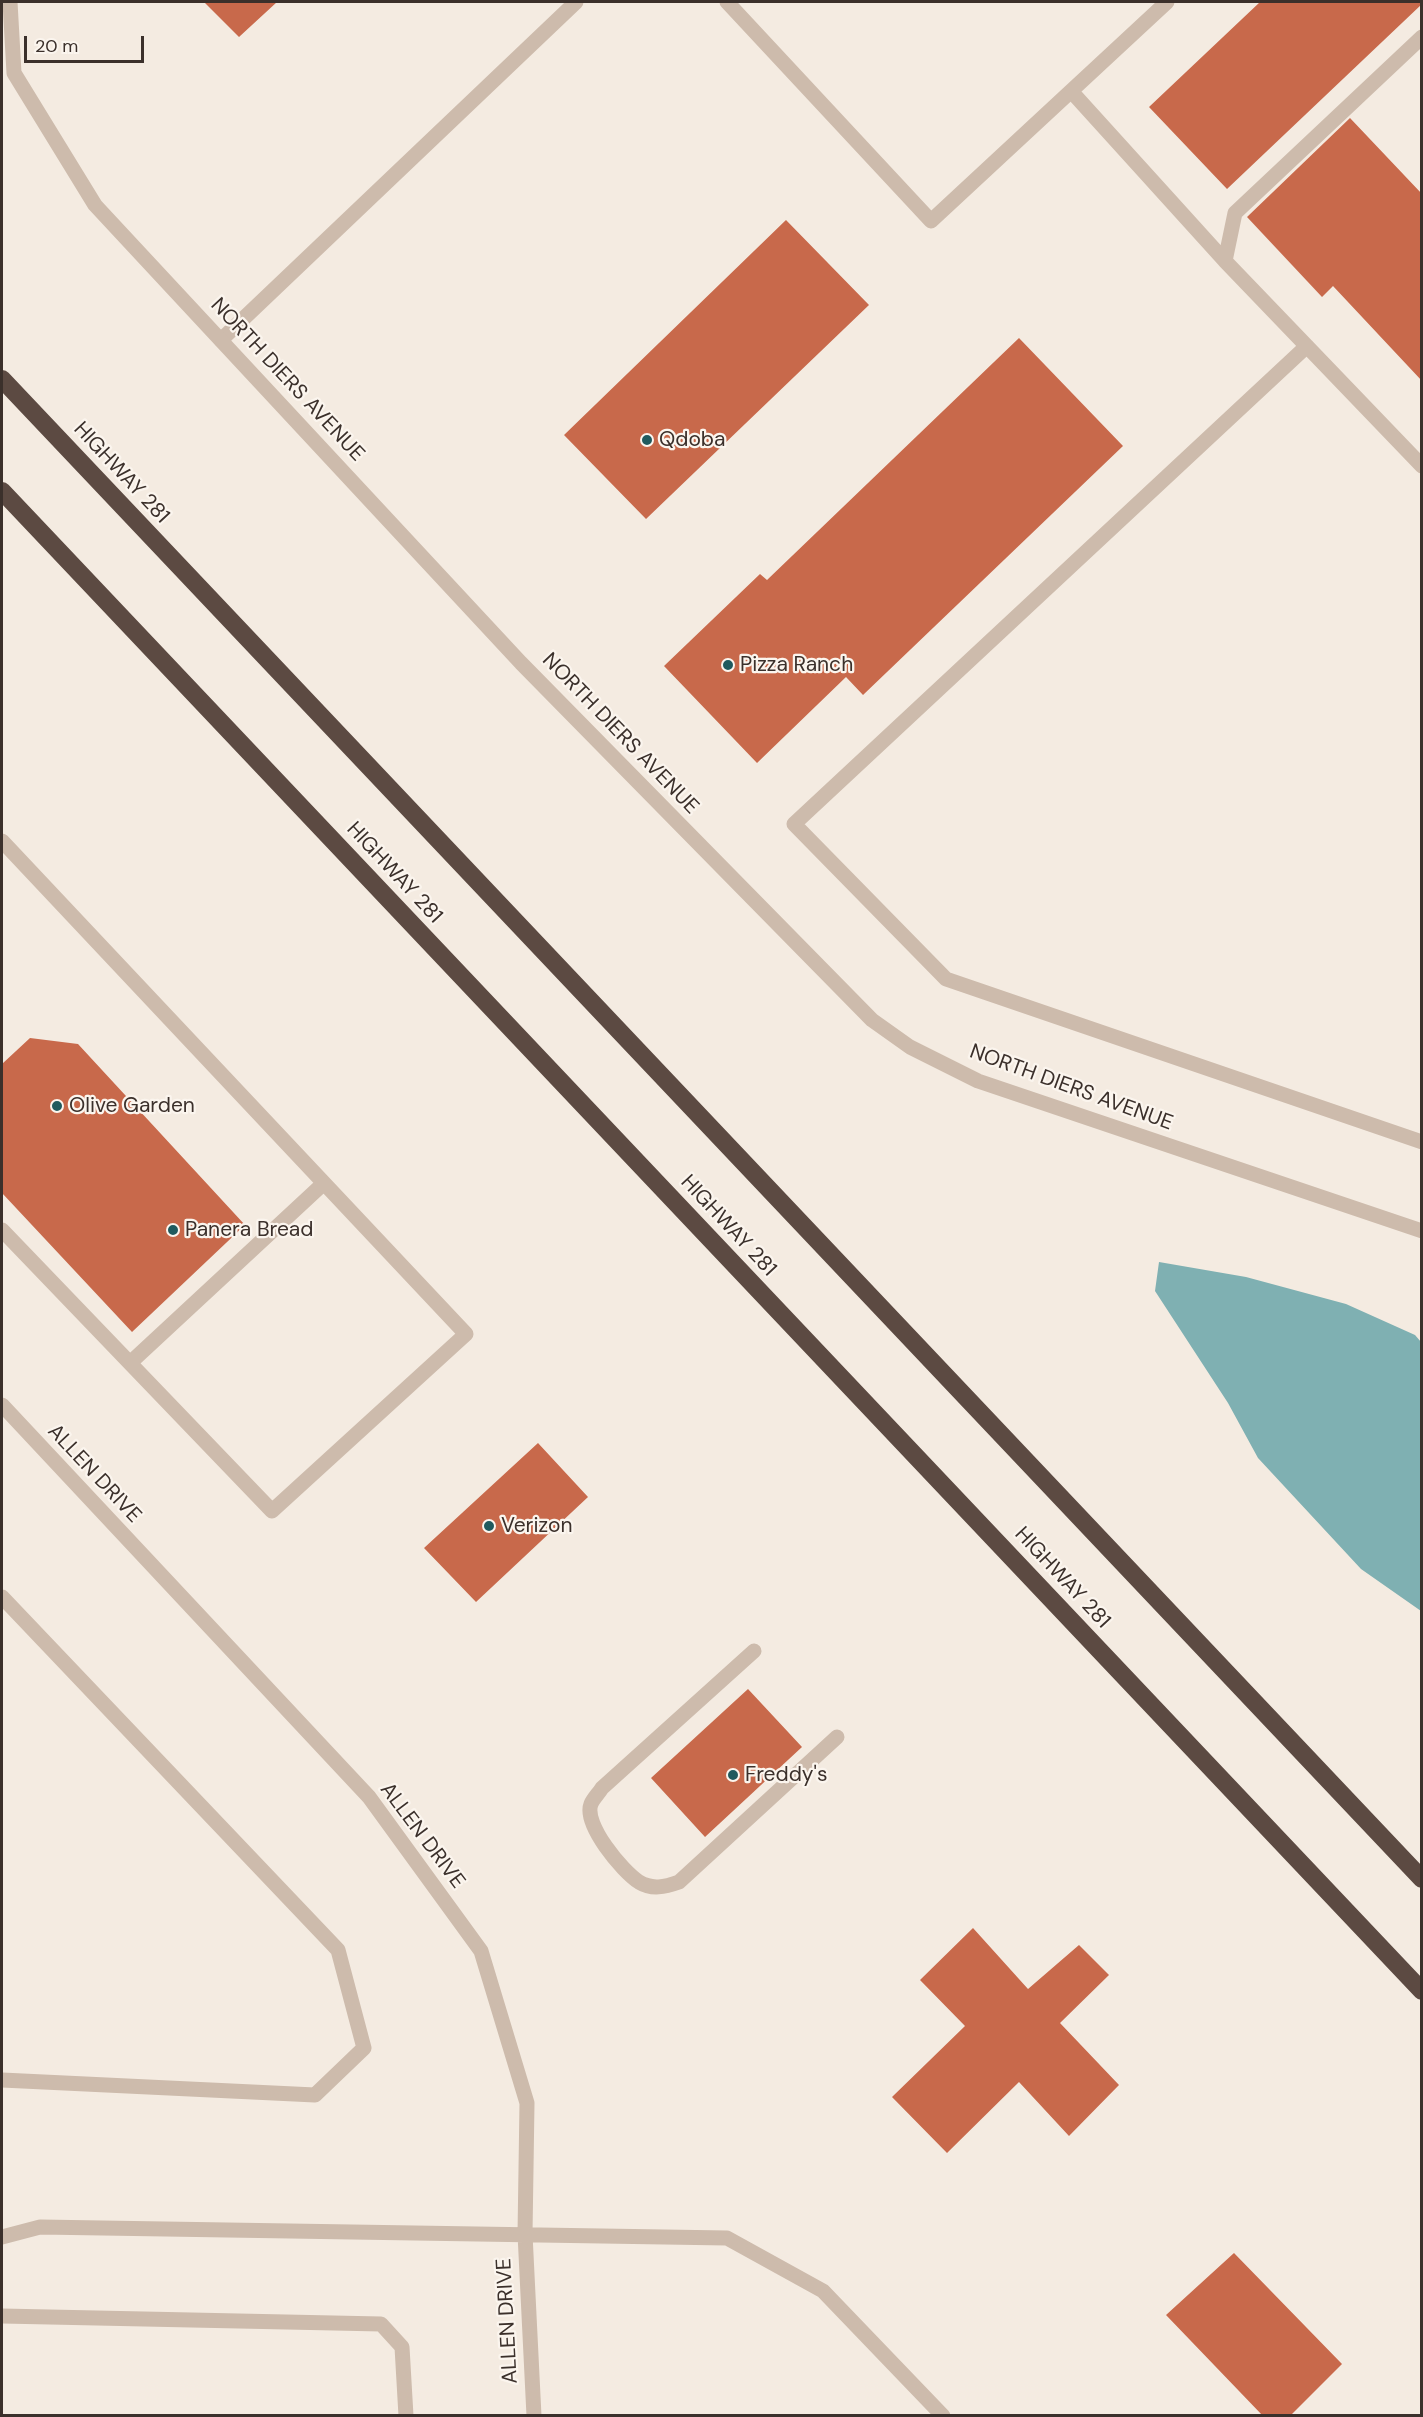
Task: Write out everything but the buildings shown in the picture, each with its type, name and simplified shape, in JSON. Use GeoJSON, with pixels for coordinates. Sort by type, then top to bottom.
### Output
{"type":"FeatureCollection","features":[{"type":"Feature","properties":{"kind":"highway","name":"HIGHWAY 281"},"geometry":{"type":"LineString","coordinates":[[2,379],[1422,1879]]}},
{"type":"Feature","properties":{"kind":"highway","name":"HIGHWAY 281"},"geometry":{"type":"LineString","coordinates":[[2,491],[1422,1991]]}},
{"type":"Feature","properties":{"kind":"street","name":"NORTH DIERS AVENUE"},"geometry":{"type":"LineString","coordinates":[[10,2],[14,73],[95,205],[521,663],[872,1020],[910,1047],[978,1081],[1422,1231]]}},
{"type":"Feature","properties":{"kind":"street"},"geometry":{"type":"LineString","coordinates":[[220,340],[576,2]]}},
{"type":"Feature","properties":{"kind":"street"},"geometry":{"type":"LineString","coordinates":[[727,2],[931,221],[1167,2]]}},
{"type":"Feature","properties":{"kind":"street"},"geometry":{"type":"LineString","coordinates":[[1225,261],[1235,213],[1422,37]]}},
{"type":"Feature","properties":{"kind":"street"},"geometry":{"type":"LineString","coordinates":[[1071,91],[1225,261],[1422,466]]}},
{"type":"Feature","properties":{"kind":"street"},"geometry":{"type":"LineString","coordinates":[[1306,346],[794,824],[946,979],[1422,1142]]}},
{"type":"Feature","properties":{"kind":"street"},"geometry":{"type":"LineString","coordinates":[[2,841],[466,1334],[272,1511],[2,1230]]}},
{"type":"Feature","properties":{"kind":"street"},"geometry":{"type":"LineString","coordinates":[[130,1363],[324,1183]]}},
{"type":"Feature","properties":{"kind":"street","name":"ALLEN DRIVE"},"geometry":{"type":"LineString","coordinates":[[2,1405],[369,1797],[481,1951],[527,2103],[525,2234],[534,2415]]}},
{"type":"Feature","properties":{"kind":"street"},"geometry":{"type":"LineString","coordinates":[[2,1597],[338,1950],[364,2048],[315,2096],[2,2080]]}},
{"type":"Feature","properties":{"kind":"street"},"geometry":{"type":"LineString","coordinates":[[754,1651],[602,1788],[591,1805],[591,1822],[610,1853],[639,1882],[660,1888],[679,1882],[837,1737]]}},
{"type":"Feature","properties":{"kind":"street"},"geometry":{"type":"LineString","coordinates":[[2,2237],[40,2227],[727,2238],[823,2291],[943,2415]]}},
{"type":"Feature","properties":{"kind":"street"},"geometry":{"type":"LineString","coordinates":[[2,2316],[381,2324],[402,2347],[406,2415]]}},
{"type":"Feature","properties":{"kind":"water"},"geometry":{"type":"Polygon","coordinates":[[[1159,1262],[1246,1277],[1346,1304],[1415,1335],[1421,1342],[1421,1611],[1361,1569],[1258,1458],[1228,1403],[1155,1291],[1159,1262]]]}},
{"type":"Feature","properties":{"kind":"place","name":"Qdoba"},"geometry":{"type":"Point","coordinates":[647,440]}},
{"type":"Feature","properties":{"kind":"place","name":"Pizza Ranch"},"geometry":{"type":"Point","coordinates":[728,665]}},
{"type":"Feature","properties":{"kind":"place","name":"Olive Garden"},"geometry":{"type":"Point","coordinates":[57,1106]}},
{"type":"Feature","properties":{"kind":"place","name":"Panera Bread"},"geometry":{"type":"Point","coordinates":[173,1230]}},
{"type":"Feature","properties":{"kind":"place","name":"Verizon"},"geometry":{"type":"Point","coordinates":[489,1526]}},
{"type":"Feature","properties":{"kind":"place","name":"Freddy's"},"geometry":{"type":"Point","coordinates":[733,1775]}}]}
